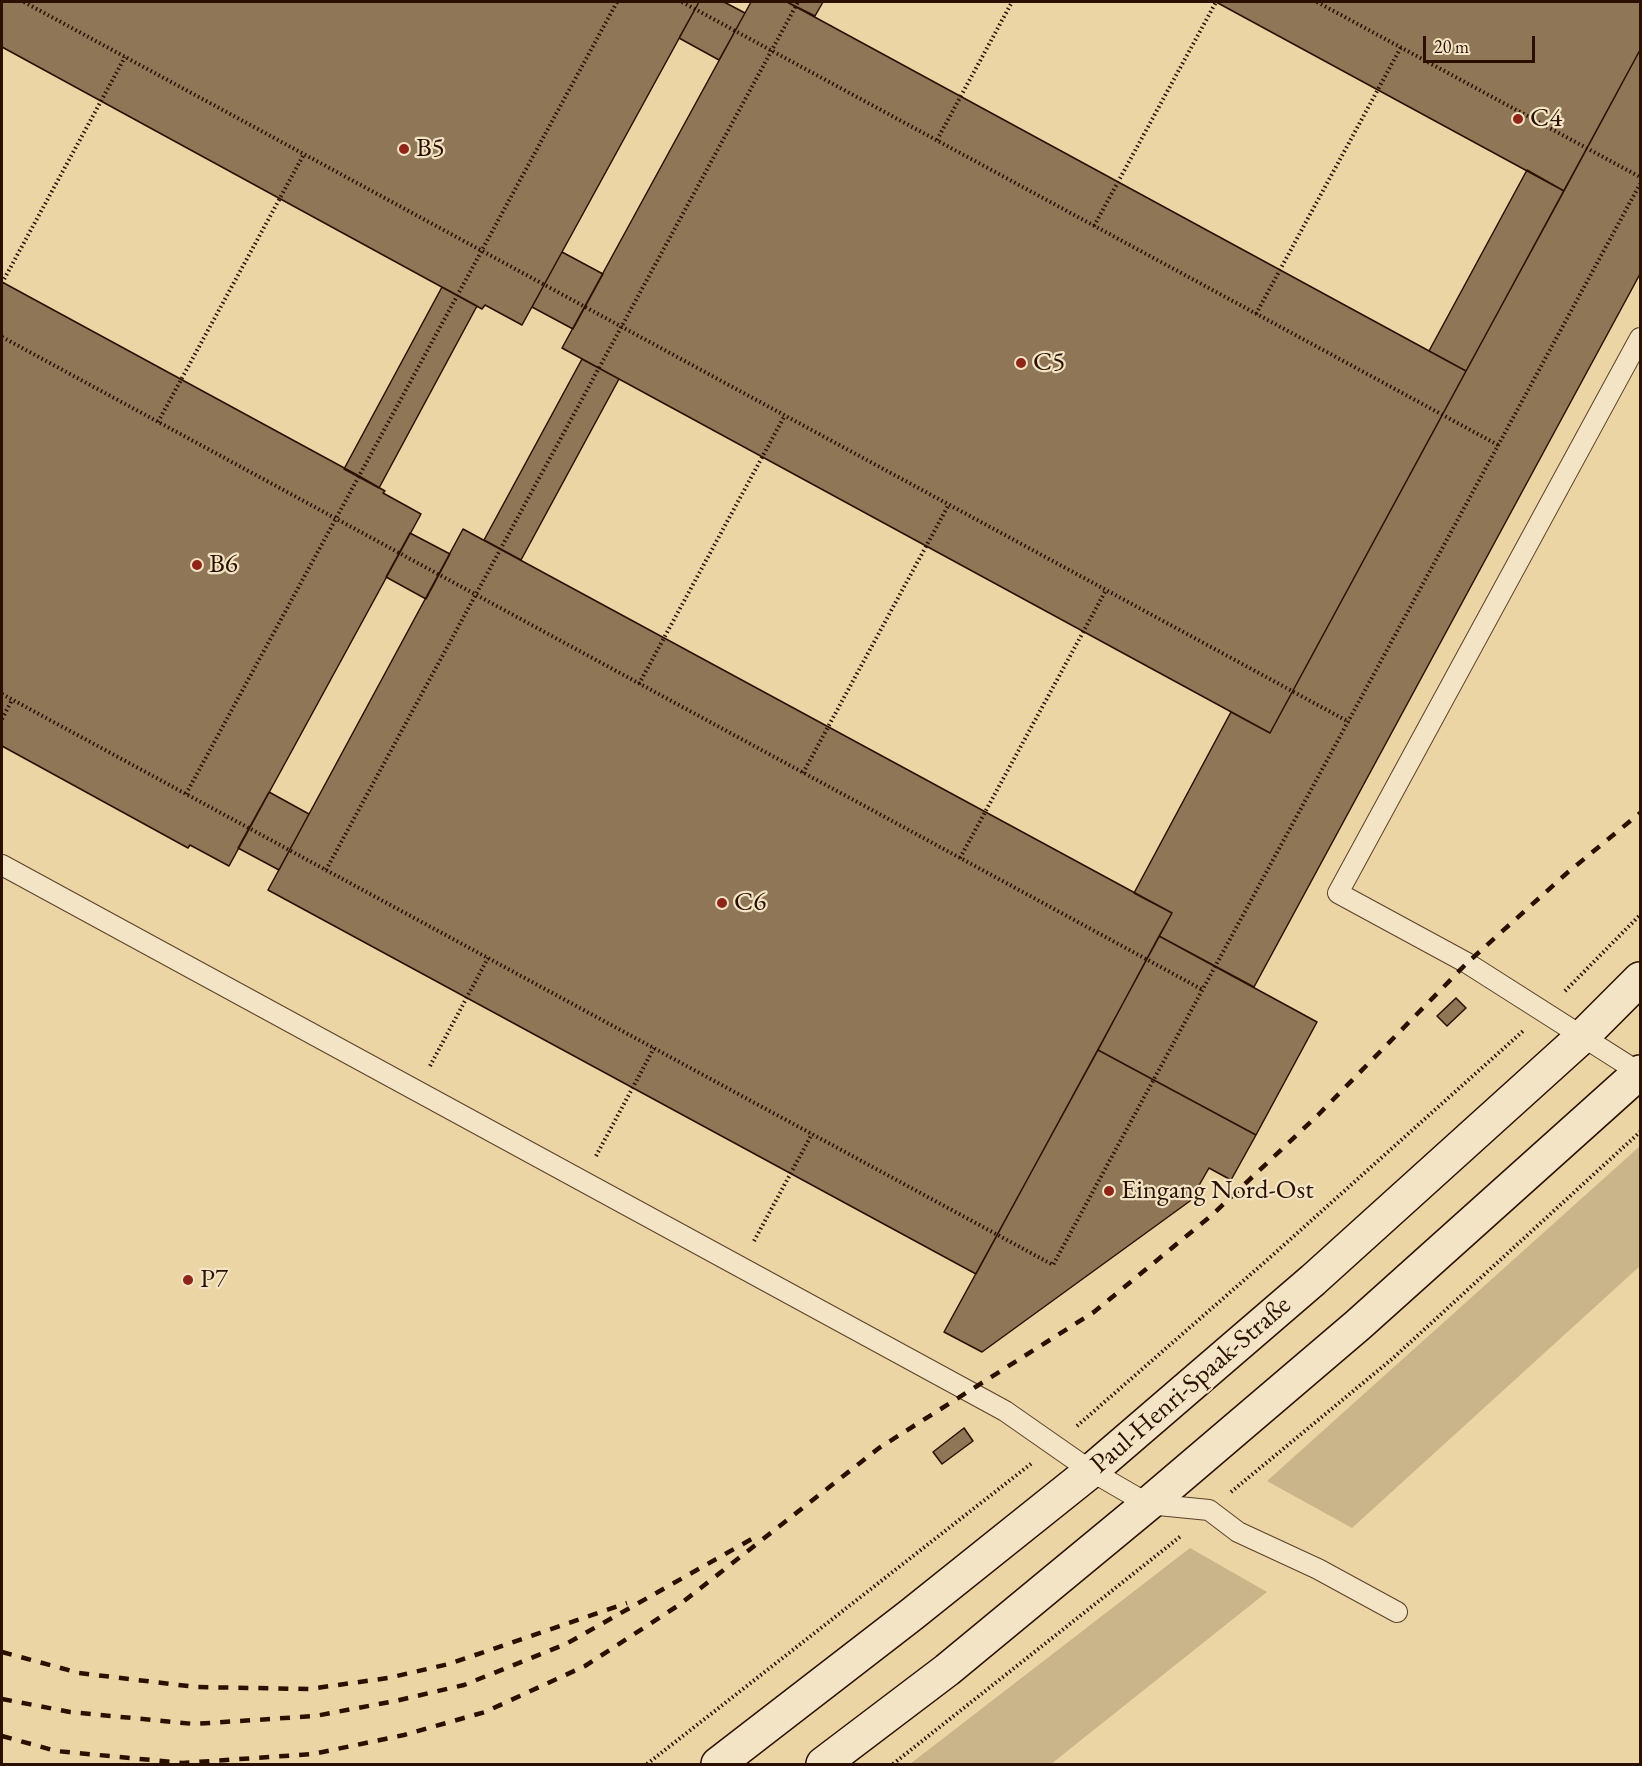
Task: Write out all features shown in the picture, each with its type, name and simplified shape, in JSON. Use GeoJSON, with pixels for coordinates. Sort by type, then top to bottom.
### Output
{"type":"FeatureCollection","features":[{"type":"Feature","properties":{"kind":"main road","name":"Paul-Henri-Spaak-Straße"},"geometry":{"type":"LineString","coordinates":[[718,1764],[911,1615],[1091,1471],[1313,1280],[1583,1036],[1641,979]]}},
{"type":"Feature","properties":{"kind":"main road"},"geometry":{"type":"LineString","coordinates":[[823,1764],[947,1670],[1148,1504],[1358,1325],[1640,1073]]}},
{"type":"Feature","properties":{"kind":"lane"},"geometry":{"type":"LineString","coordinates":[[1639,346],[1338,893],[1467,963],[1640,1073]]}},
{"type":"Feature","properties":{"kind":"lane"},"geometry":{"type":"LineString","coordinates":[[2,865],[1005,1411],[1091,1471],[1148,1504],[1209,1510],[1238,1532],[1318,1569],[1397,1612]]}},
{"type":"Feature","properties":{"kind":"path"},"geometry":{"type":"LineString","coordinates":[[24,2],[1349,722]]}},
{"type":"Feature","properties":{"kind":"path"},"geometry":{"type":"LineString","coordinates":[[186,794],[617,2]]}},
{"type":"Feature","properties":{"kind":"path"},"geometry":{"type":"LineString","coordinates":[[682,2],[1498,446]]}},
{"type":"Feature","properties":{"kind":"path"},"geometry":{"type":"LineString","coordinates":[[326,870],[798,2]]}},
{"type":"Feature","properties":{"kind":"path"},"geometry":{"type":"LineString","coordinates":[[937,140],[1012,2]]}},
{"type":"Feature","properties":{"kind":"path"},"geometry":{"type":"LineString","coordinates":[[1094,226],[1216,2]]}},
{"type":"Feature","properties":{"kind":"path"},"geometry":{"type":"LineString","coordinates":[[1317,2],[1641,177]]}},
{"type":"Feature","properties":{"kind":"path"},"geometry":{"type":"LineString","coordinates":[[1256,314],[1401,47]]}},
{"type":"Feature","properties":{"kind":"path"},"geometry":{"type":"LineString","coordinates":[[2,283],[125,57]]}},
{"type":"Feature","properties":{"kind":"path"},"geometry":{"type":"LineString","coordinates":[[158,422],[304,154]]}},
{"type":"Feature","properties":{"kind":"path"},"geometry":{"type":"LineString","coordinates":[[2,694],[1053,1265],[1641,184]]}},
{"type":"Feature","properties":{"kind":"path"},"geometry":{"type":"LineString","coordinates":[[2,337],[1203,990]]}},
{"type":"Feature","properties":{"kind":"path"},"geometry":{"type":"LineString","coordinates":[[639,684],[785,415]]}},
{"type":"Feature","properties":{"kind":"path"},"geometry":{"type":"LineString","coordinates":[[803,773],[949,504]]}},
{"type":"Feature","properties":{"kind":"path"},"geometry":{"type":"LineString","coordinates":[[960,858],[1106,590]]}},
{"type":"Feature","properties":{"kind":"path"},"geometry":{"type":"LineString","coordinates":[[2,719],[12,699]]}},
{"type":"Feature","properties":{"kind":"path"},"geometry":{"type":"LineString","coordinates":[[647,1764],[1054,1445],[1282,1246],[1544,1011],[1641,915]]}},
{"type":"Feature","properties":{"kind":"path"},"geometry":{"type":"LineString","coordinates":[[416,1090],[488,958]]}},
{"type":"Feature","properties":{"kind":"path"},"geometry":{"type":"LineString","coordinates":[[582,1180],[654,1048]]}},
{"type":"Feature","properties":{"kind":"path"},"geometry":{"type":"LineString","coordinates":[[893,1764],[1169,1548],[1209,1510],[1392,1359],[1641,1132]]}},
{"type":"Feature","properties":{"kind":"path"},"geometry":{"type":"LineString","coordinates":[[740,1266],[812,1134]]}},
{"type":"Feature","properties":{"kind":"shaded area"},"geometry":{"type":"Polygon","coordinates":[[[1640,1146],[1640,1266],[1352,1528],[1267,1481],[1640,1146]]]}},
{"type":"Feature","properties":{"kind":"shaded area"},"geometry":{"type":"Polygon","coordinates":[[[1190,1548],[1267,1592],[1051,1764],[910,1764],[1190,1548]]]}},
{"type":"Feature","properties":{"kind":"building","name":"B5"},"geometry":{"type":"Polygon","coordinates":[[[2,2],[699,2],[522,325],[485,305],[482,309],[2,47],[2,2]]]}},
{"type":"Feature","properties":{"kind":"building"},"geometry":{"type":"Polygon","coordinates":[[[699,2],[724,2],[745,13],[719,60],[679,38],[699,2]]]}},
{"type":"Feature","properties":{"kind":"building","name":"C5"},"geometry":{"type":"Polygon","coordinates":[[[751,2],[787,2],[1466,371],[1270,733],[562,348],[751,2]]]}},
{"type":"Feature","properties":{"kind":"building"},"geometry":{"type":"Polygon","coordinates":[[[787,2],[823,2],[815,16],[787,2]]]}},
{"type":"Feature","properties":{"kind":"building","name":"C4"},"geometry":{"type":"Polygon","coordinates":[[[1216,2],[1640,2],[1640,50],[1564,191],[1216,2]]]}},
{"type":"Feature","properties":{"kind":"building"},"geometry":{"type":"Polygon","coordinates":[[[1640,50],[1640,274],[1254,987],[1159,936],[1172,913],[1134,893],[1231,712],[1270,733],[1640,50]]]}},
{"type":"Feature","properties":{"kind":"building"},"geometry":{"type":"Polygon","coordinates":[[[1527,170],[1564,191],[1466,371],[1429,351],[1527,170]]]}},
{"type":"Feature","properties":{"kind":"building"},"geometry":{"type":"Polygon","coordinates":[[[562,252],[603,274],[573,329],[532,307],[562,252]]]}},
{"type":"Feature","properties":{"kind":"building","name":"B6"},"geometry":{"type":"Polygon","coordinates":[[[2,282],[359,476],[385,491],[383,493],[421,514],[229,866],[190,845],[188,848],[2,746],[2,282]]]}},
{"type":"Feature","properties":{"kind":"building"},"geometry":{"type":"Polygon","coordinates":[[[442,287],[477,306],[379,488],[344,469],[442,287]]]}},
{"type":"Feature","properties":{"kind":"building"},"geometry":{"type":"Polygon","coordinates":[[[582,359],[619,379],[521,560],[484,540],[582,359]]]}},
{"type":"Feature","properties":{"kind":"building","name":"C6"},"geometry":{"type":"Polygon","coordinates":[[[463,529],[1172,913],[976,1274],[268,890],[463,529]]]}},
{"type":"Feature","properties":{"kind":"building"},"geometry":{"type":"Polygon","coordinates":[[[410,533],[450,554],[426,599],[386,577],[410,533]]]}},
{"type":"Feature","properties":{"kind":"building"},"geometry":{"type":"Polygon","coordinates":[[[269,792],[309,814],[279,870],[238,848],[269,792]]]}},
{"type":"Feature","properties":{"kind":"building"},"geometry":{"type":"Polygon","coordinates":[[[1159,936],[1317,1022],[1256,1135],[1098,1050],[1159,936]]]}},
{"type":"Feature","properties":{"kind":"building"},"geometry":{"type":"Polygon","coordinates":[[[1456,998],[1466,1008],[1447,1026],[1437,1016],[1456,998]]]}},
{"type":"Feature","properties":{"kind":"building","name":"Eingang Nord-Ost"},"geometry":{"type":"Polygon","coordinates":[[[1098,1050],[1256,1135],[1231,1180],[1209,1168],[1190,1201],[982,1352],[944,1332],[1098,1050]]]}},
{"type":"Feature","properties":{"kind":"building"},"geometry":{"type":"Polygon","coordinates":[[[964,1428],[973,1441],[942,1464],[933,1452],[964,1428]]]}},
{"type":"Feature","properties":{"kind":"railway"},"geometry":{"type":"LineString","coordinates":[[2,1736],[56,1751],[183,1763],[313,1754],[404,1735],[485,1712],[585,1666],[679,1605],[879,1448],[1094,1312],[1212,1215],[1318,1115],[1467,963],[1567,873],[1640,813]]}},
{"type":"Feature","properties":{"kind":"railway"},"geometry":{"type":"LineString","coordinates":[[2,1699],[70,1712],[194,1724],[315,1716],[395,1701],[464,1685],[566,1644],[757,1536]]}},
{"type":"Feature","properties":{"kind":"railway"},"geometry":{"type":"LineString","coordinates":[[2,1652],[79,1673],[196,1687],[309,1689],[388,1678],[449,1664],[627,1603]]}},
{"type":"Feature","properties":{"kind":"place","name":"C4"},"geometry":{"type":"Point","coordinates":[1518,119]}},
{"type":"Feature","properties":{"kind":"place","name":"B5"},"geometry":{"type":"Point","coordinates":[404,149]}},
{"type":"Feature","properties":{"kind":"place","name":"C5"},"geometry":{"type":"Point","coordinates":[1021,363]}},
{"type":"Feature","properties":{"kind":"place","name":"B6"},"geometry":{"type":"Point","coordinates":[197,565]}},
{"type":"Feature","properties":{"kind":"place","name":"C6"},"geometry":{"type":"Point","coordinates":[722,903]}},
{"type":"Feature","properties":{"kind":"place","name":"Eingang Nord-Ost"},"geometry":{"type":"Point","coordinates":[1109,1191]}},
{"type":"Feature","properties":{"kind":"place","name":"P7"},"geometry":{"type":"Point","coordinates":[188,1280]}}]}
